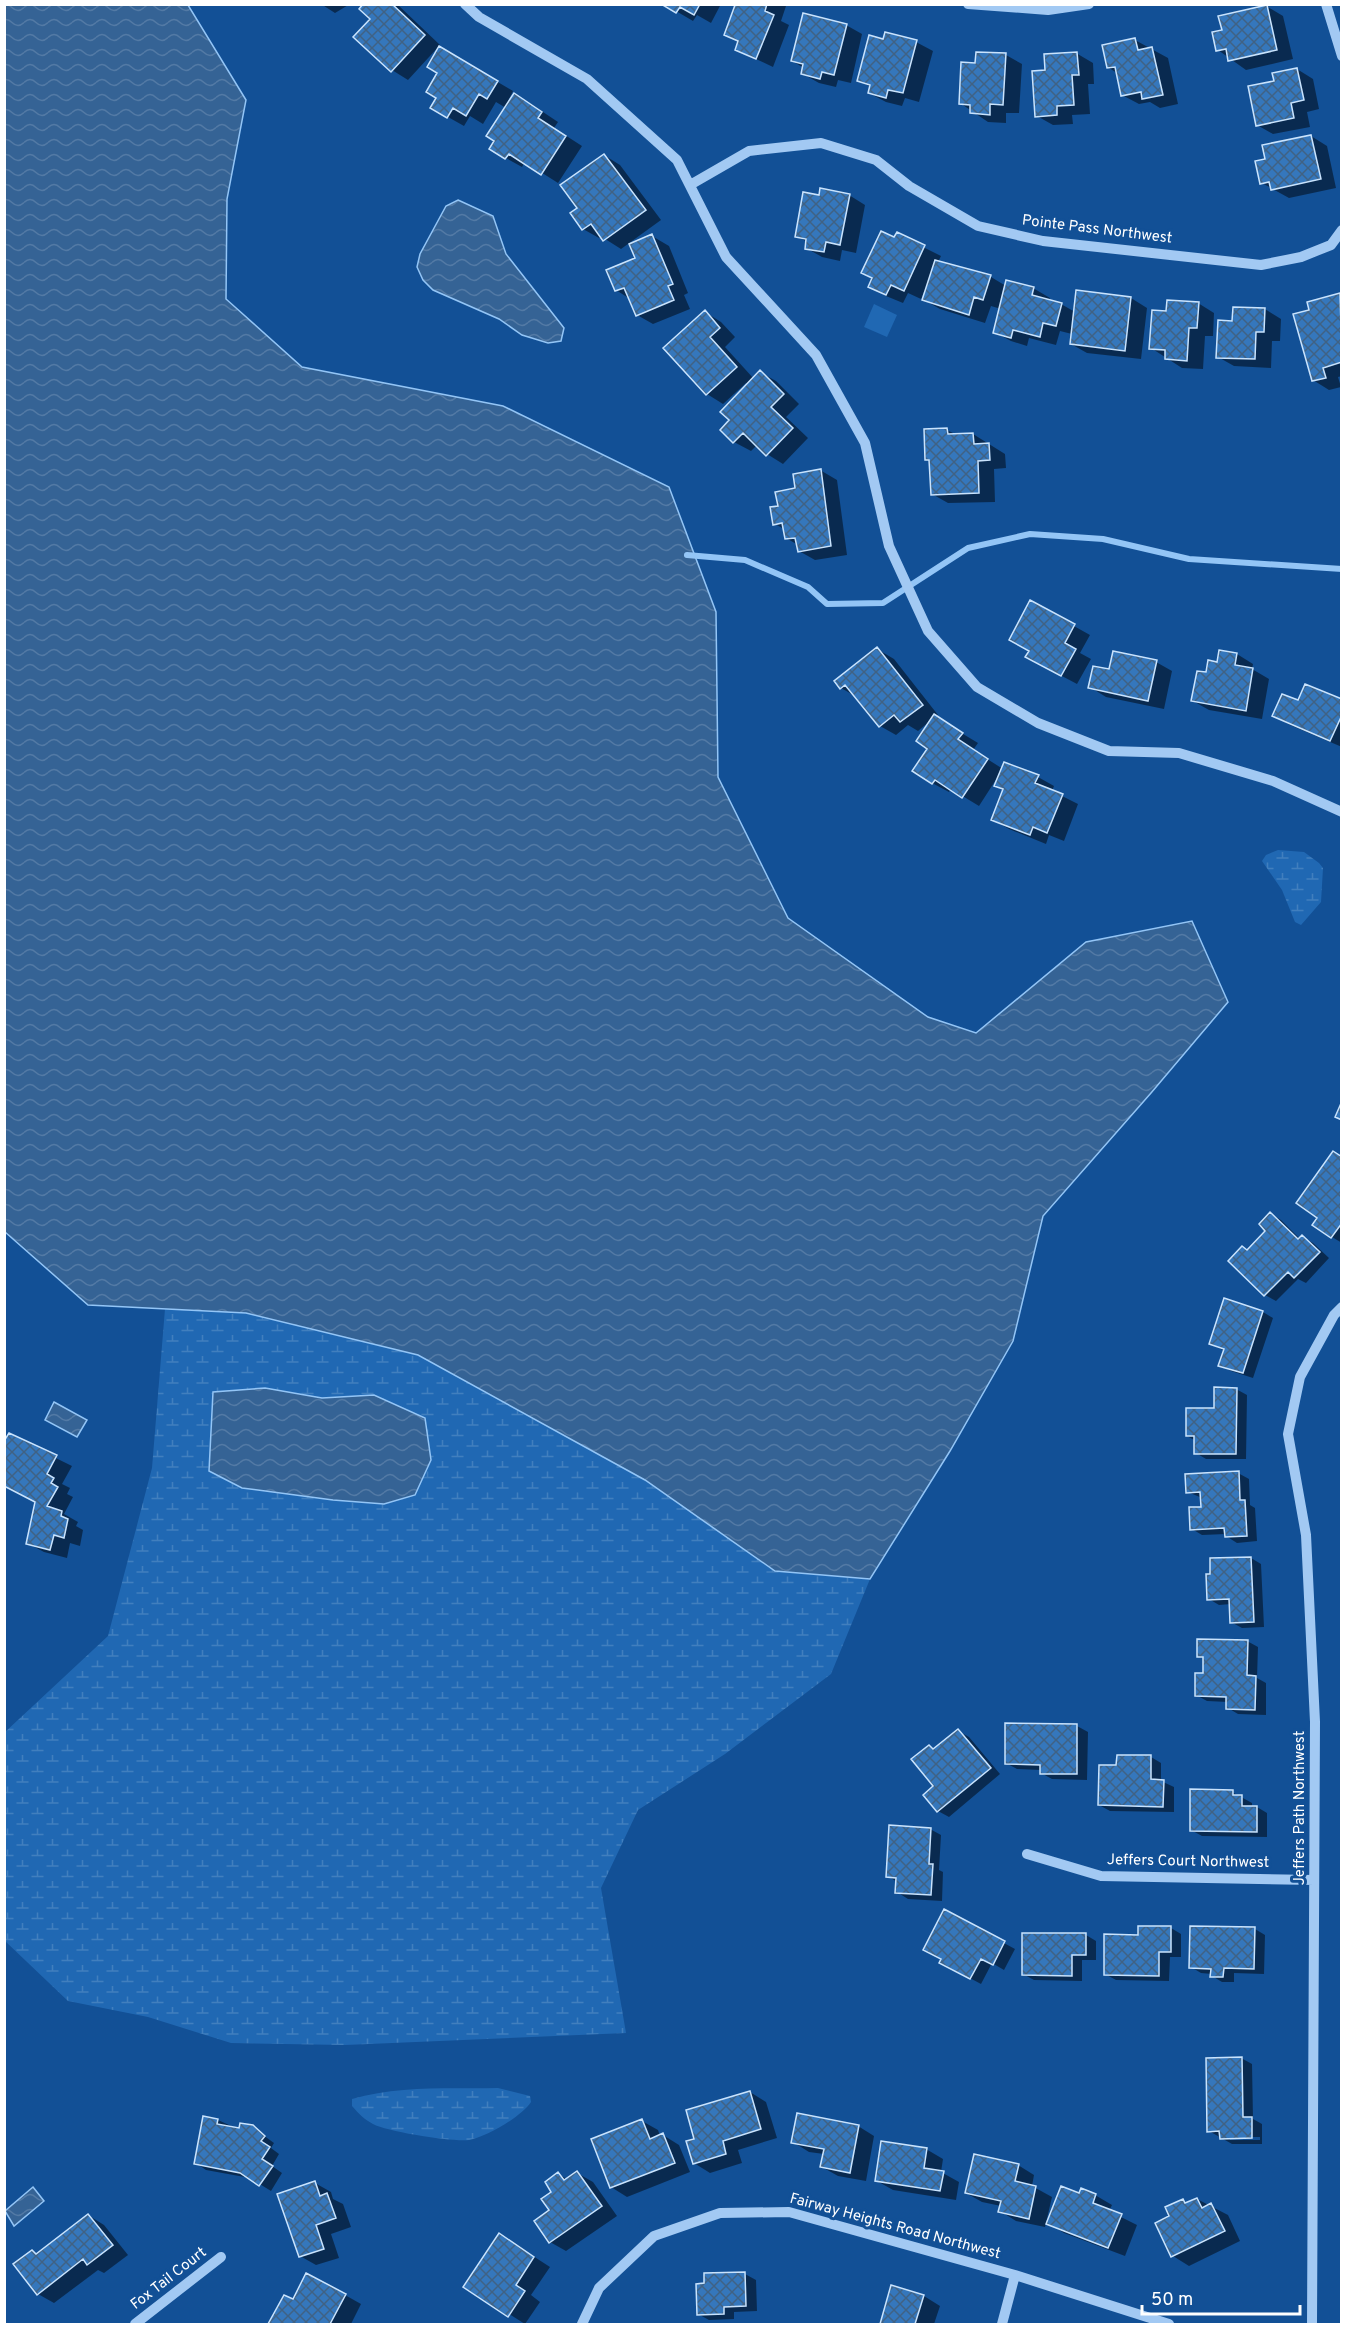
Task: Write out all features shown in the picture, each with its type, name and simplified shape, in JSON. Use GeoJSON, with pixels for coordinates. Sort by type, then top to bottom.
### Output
{"type":"FeatureCollection","features":[{"type":"Feature","properties":{"kind":"street"},"geometry":{"type":"LineString","coordinates":[[465,4],[479,17],[586,79],[677,159],[726,257],[816,355],[865,443],[890,546],[928,631],[977,687],[1038,723],[1108,751],[1179,753],[1273,781],[1341,812]]}},
{"type":"Feature","properties":{"kind":"street"},"geometry":{"type":"LineString","coordinates":[[968,4],[1048,10],[1089,4]]}},
{"type":"Feature","properties":{"kind":"street"},"geometry":{"type":"LineString","coordinates":[[1326,4],[1341,56]]}},
{"type":"Feature","properties":{"kind":"street","name":"Pointe Pass Northwest"},"geometry":{"type":"LineString","coordinates":[[690,185],[749,152],[821,143],[876,160],[909,186],[978,226],[1043,241],[1262,265],[1301,257],[1331,244],[1341,230]]}},
{"type":"Feature","properties":{"kind":"street","name":"Jeffers Path Northwest"},"geometry":{"type":"LineString","coordinates":[[1312,2325],[1315,1722],[1306,1534],[1288,1434],[1300,1377],[1334,1315],[1341,1307]]}},
{"type":"Feature","properties":{"kind":"street","name":"Jeffers Court Northwest"},"geometry":{"type":"LineString","coordinates":[[1027,1854],[1101,1876],[1314,1880]]}},
{"type":"Feature","properties":{"kind":"street","name":"Fairway Heights Road Northwest"},"geometry":{"type":"LineString","coordinates":[[582,2325],[599,2288],[654,2236],[720,2213],[789,2211],[1015,2275],[1169,2325]]}},
{"type":"Feature","properties":{"kind":"street","name":"Fox Tail Court"},"geometry":{"type":"LineString","coordinates":[[135,2325],[221,2257]]}},
{"type":"Feature","properties":{"kind":"street"},"geometry":{"type":"LineString","coordinates":[[1002,2325],[1015,2275]]}},
{"type":"Feature","properties":{"kind":"green space"},"geometry":{"type":"Polygon","coordinates":[[[874,304],[897,315],[887,337],[864,327],[874,304]]]}},
{"type":"Feature","properties":{"kind":"green space"},"geometry":{"type":"Polygon","coordinates":[[[1278,850],[1304,852],[1323,868],[1321,902],[1301,925],[1295,922],[1282,890],[1262,861],[1266,855],[1278,850]]]}},
{"type":"Feature","properties":{"kind":"green space"},"geometry":{"type":"Polygon","coordinates":[[[165,1309],[246,1313],[418,1355],[645,1480],[775,1571],[870,1579],[831,1674],[725,1754],[638,1810],[601,1888],[626,2033],[345,2045],[231,2043],[148,2017],[68,2001],[5,1941],[4,1733],[108,1636],[152,1468],[165,1309]]]}},
{"type":"Feature","properties":{"kind":"green space"},"geometry":{"type":"Polygon","coordinates":[[[498,2088],[530,2096],[531,2102],[503,2125],[469,2140],[421,2136],[381,2127],[367,2120],[352,2106],[352,2099],[388,2092],[498,2088]]]}},
{"type":"Feature","properties":{"kind":"water"},"geometry":{"type":"Polygon","coordinates":[[[5,4],[188,5],[246,100],[227,199],[226,299],[302,367],[503,406],[669,487],[716,612],[718,777],[788,918],[928,1017],[976,1033],[1086,942],[1192,921],[1228,1002],[1043,1216],[1013,1341],[950,1451],[870,1579],[775,1571],[645,1480],[418,1355],[246,1313],[88,1305],[5,1232],[5,4]]]}},
{"type":"Feature","properties":{"kind":"water"},"geometry":{"type":"Polygon","coordinates":[[[458,200],[493,216],[506,254],[564,328],[561,341],[548,343],[522,335],[499,319],[433,290],[423,280],[417,267],[420,254],[446,206],[458,200]]]}},
{"type":"Feature","properties":{"kind":"water"},"geometry":{"type":"Polygon","coordinates":[[[265,1388],[322,1398],[374,1395],[425,1418],[431,1460],[415,1495],[384,1504],[333,1500],[242,1488],[209,1471],[213,1392],[265,1388]]]}},
{"type":"Feature","properties":{"kind":"water"},"geometry":{"type":"Polygon","coordinates":[[[54,1402],[87,1420],[77,1437],[45,1420],[54,1402]]]}},
{"type":"Feature","properties":{"kind":"water"},"geometry":{"type":"Polygon","coordinates":[[[33,2187],[44,2201],[14,2226],[5,2211],[33,2187]]]}},
{"type":"Feature","properties":{"kind":"building"},"geometry":{"type":"Polygon","coordinates":[[[363,4],[392,4],[425,35],[391,72],[353,37],[370,19],[359,9],[363,4]]]}},
{"type":"Feature","properties":{"kind":"building"},"geometry":{"type":"Polygon","coordinates":[[[661,4],[700,4],[694,15],[680,7],[676,13],[661,4]]]}},
{"type":"Feature","properties":{"kind":"building"},"geometry":{"type":"Polygon","coordinates":[[[733,4],[767,4],[765,11],[774,15],[756,59],[735,50],[738,41],[724,35],[735,5],[733,4]]]}},
{"type":"Feature","properties":{"kind":"building"},"geometry":{"type":"Polygon","coordinates":[[[1267,5],[1277,50],[1228,61],[1226,49],[1216,51],[1212,32],[1222,30],[1218,16],[1267,5]]]}},
{"type":"Feature","properties":{"kind":"building"},"geometry":{"type":"Polygon","coordinates":[[[803,13],[847,24],[834,75],[822,72],[820,79],[801,74],[803,64],[791,61],[803,13]]]}},
{"type":"Feature","properties":{"kind":"building"},"geometry":{"type":"Polygon","coordinates":[[[885,32],[917,40],[903,93],[888,90],[886,98],[868,93],[870,85],[857,81],[869,35],[883,39],[885,32]]]}},
{"type":"Feature","properties":{"kind":"building"},"geometry":{"type":"Polygon","coordinates":[[[1135,38],[1138,50],[1152,47],[1163,95],[1142,99],[1141,92],[1121,96],[1115,67],[1107,68],[1102,45],[1135,38]]]}},
{"type":"Feature","properties":{"kind":"building"},"geometry":{"type":"Polygon","coordinates":[[[439,46],[498,81],[487,99],[479,94],[466,116],[453,108],[447,118],[430,108],[436,98],[426,92],[437,73],[427,67],[439,46]]]}},
{"type":"Feature","properties":{"kind":"building"},"geometry":{"type":"Polygon","coordinates":[[[976,52],[1006,53],[1003,105],[990,104],[990,115],[970,113],[970,105],[959,104],[961,62],[975,63],[976,52]]]}},
{"type":"Feature","properties":{"kind":"building"},"geometry":{"type":"Polygon","coordinates":[[[1077,52],[1079,75],[1072,75],[1074,105],[1057,106],[1057,115],[1035,117],[1032,71],[1045,70],[1044,54],[1077,52]]]}},
{"type":"Feature","properties":{"kind":"building"},"geometry":{"type":"Polygon","coordinates":[[[1297,68],[1304,100],[1291,103],[1294,118],[1256,126],[1248,86],[1274,81],[1272,73],[1297,68]]]}},
{"type":"Feature","properties":{"kind":"building"},"geometry":{"type":"Polygon","coordinates":[[[514,93],[542,112],[538,118],[566,136],[541,175],[509,154],[505,159],[489,149],[494,141],[486,136],[514,93]]]}},
{"type":"Feature","properties":{"kind":"building"},"geometry":{"type":"Polygon","coordinates":[[[1311,135],[1321,179],[1271,190],[1269,182],[1260,184],[1255,161],[1265,159],[1262,145],[1311,135]]]}},
{"type":"Feature","properties":{"kind":"building"},"geometry":{"type":"Polygon","coordinates":[[[604,154],[646,210],[603,241],[591,224],[582,230],[570,213],[577,208],[560,185],[604,154]]]}},
{"type":"Feature","properties":{"kind":"building"},"geometry":{"type":"Polygon","coordinates":[[[820,188],[850,194],[840,245],[826,242],[824,252],[805,249],[806,239],[795,237],[803,192],[819,195],[820,188]]]}},
{"type":"Feature","properties":{"kind":"building"},"geometry":{"type":"Polygon","coordinates":[[[881,231],[894,237],[897,232],[925,245],[904,291],[891,285],[886,295],[868,287],[872,278],[861,273],[881,231]]]}},
{"type":"Feature","properties":{"kind":"building"},"geometry":{"type":"Polygon","coordinates":[[[652,234],[673,284],[668,286],[674,300],[636,316],[624,288],[615,291],[606,270],[635,258],[629,244],[652,234]]]}},
{"type":"Feature","properties":{"kind":"building"},"geometry":{"type":"Polygon","coordinates":[[[935,260],[991,275],[983,300],[974,297],[969,315],[922,300],[935,260]]]}},
{"type":"Feature","properties":{"kind":"building"},"geometry":{"type":"Polygon","coordinates":[[[1006,280],[1034,287],[1032,295],[1062,303],[1056,326],[1043,323],[1040,337],[1013,330],[1011,338],[993,333],[1006,280]]]}},
{"type":"Feature","properties":{"kind":"building"},"geometry":{"type":"Polygon","coordinates":[[[1076,290],[1131,297],[1125,351],[1070,344],[1076,290]]]}},
{"type":"Feature","properties":{"kind":"building"},"geometry":{"type":"Polygon","coordinates":[[[1340,293],[1342,362],[1323,368],[1326,378],[1312,381],[1293,314],[1309,310],[1307,302],[1340,293]]]}},
{"type":"Feature","properties":{"kind":"building"},"geometry":{"type":"Polygon","coordinates":[[[1167,300],[1199,302],[1197,328],[1189,328],[1187,361],[1165,359],[1165,350],[1149,349],[1152,310],[1166,311],[1167,300]]]}},
{"type":"Feature","properties":{"kind":"building"},"geometry":{"type":"Polygon","coordinates":[[[1233,307],[1265,308],[1264,332],[1256,332],[1255,359],[1216,358],[1218,320],[1232,321],[1233,307]]]}},
{"type":"Feature","properties":{"kind":"building"},"geometry":{"type":"Polygon","coordinates":[[[705,310],[720,328],[710,337],[737,367],[706,395],[663,348],[705,310]]]}},
{"type":"Feature","properties":{"kind":"building"},"geometry":{"type":"Polygon","coordinates":[[[760,370],[784,394],[771,407],[793,428],[766,456],[743,433],[733,443],[720,430],[729,420],[720,412],[760,370]]]}},
{"type":"Feature","properties":{"kind":"building"},"geometry":{"type":"Polygon","coordinates":[[[947,428],[948,434],[973,433],[974,444],[989,443],[990,460],[978,461],[979,493],[931,495],[929,460],[925,460],[924,429],[947,428]]]}},
{"type":"Feature","properties":{"kind":"building"},"geometry":{"type":"Polygon","coordinates":[[[821,469],[831,546],[798,552],[795,538],[785,539],[782,523],[773,525],[770,507],[778,506],[775,492],[795,488],[793,474],[821,469]]]}},
{"type":"Feature","properties":{"kind":"building"},"geometry":{"type":"Polygon","coordinates":[[[1030,600],[1075,624],[1065,643],[1076,649],[1061,676],[1025,657],[1029,651],[1009,640],[1030,600]]]}},
{"type":"Feature","properties":{"kind":"building"},"geometry":{"type":"Polygon","coordinates":[[[877,647],[923,705],[900,722],[894,715],[879,727],[845,685],[840,689],[834,681],[877,647]]]}},
{"type":"Feature","properties":{"kind":"building"},"geometry":{"type":"Polygon","coordinates":[[[1219,650],[1237,653],[1235,665],[1253,668],[1246,711],[1191,701],[1197,671],[1206,672],[1208,660],[1217,662],[1219,650]]]}},
{"type":"Feature","properties":{"kind":"building"},"geometry":{"type":"Polygon","coordinates":[[[1113,651],[1157,660],[1148,701],[1088,688],[1093,666],[1109,669],[1113,651]]]}},
{"type":"Feature","properties":{"kind":"building"},"geometry":{"type":"Polygon","coordinates":[[[1305,684],[1342,699],[1342,715],[1330,741],[1272,716],[1282,694],[1298,700],[1305,684]]]}},
{"type":"Feature","properties":{"kind":"building"},"geometry":{"type":"Polygon","coordinates":[[[934,714],[963,733],[958,739],[988,759],[962,798],[935,780],[932,784],[912,771],[927,749],[916,741],[934,714]]]}},
{"type":"Feature","properties":{"kind":"building"},"geometry":{"type":"Polygon","coordinates":[[[1004,762],[1039,775],[1035,783],[1063,794],[1047,833],[1033,827],[1030,835],[991,820],[1003,789],[994,786],[1004,762]]]}},
{"type":"Feature","properties":{"kind":"building"},"geometry":{"type":"Polygon","coordinates":[[[1342,1101],[1342,1120],[1335,1117],[1342,1101]]]}},
{"type":"Feature","properties":{"kind":"building"},"geometry":{"type":"Polygon","coordinates":[[[1333,1151],[1342,1157],[1342,1223],[1331,1238],[1312,1225],[1317,1218],[1296,1203],[1333,1151]]]}},
{"type":"Feature","properties":{"kind":"building"},"geometry":{"type":"Polygon","coordinates":[[[1270,1212],[1298,1239],[1302,1235],[1320,1252],[1294,1278],[1288,1272],[1264,1296],[1228,1261],[1242,1246],[1247,1250],[1265,1231],[1259,1224],[1270,1212]]]}},
{"type":"Feature","properties":{"kind":"building"},"geometry":{"type":"Polygon","coordinates":[[[1224,1298],[1263,1311],[1243,1373],[1218,1366],[1224,1349],[1209,1344],[1224,1298]]]}},
{"type":"Feature","properties":{"kind":"building"},"geometry":{"type":"Polygon","coordinates":[[[1214,1387],[1237,1388],[1236,1454],[1194,1454],[1194,1436],[1186,1436],[1186,1408],[1214,1408],[1214,1387]]]}},
{"type":"Feature","properties":{"kind":"building"},"geometry":{"type":"Polygon","coordinates":[[[9,1433],[57,1455],[47,1474],[54,1478],[51,1483],[58,1487],[47,1506],[62,1511],[61,1516],[68,1519],[64,1538],[54,1535],[50,1550],[26,1544],[35,1502],[4,1486],[4,1441],[9,1433]]]}},
{"type":"Feature","properties":{"kind":"building"},"geometry":{"type":"Polygon","coordinates":[[[1239,1471],[1240,1500],[1245,1500],[1247,1536],[1225,1537],[1224,1528],[1190,1530],[1189,1507],[1201,1507],[1200,1492],[1186,1493],[1185,1474],[1239,1471]]]}},
{"type":"Feature","properties":{"kind":"building"},"geometry":{"type":"Polygon","coordinates":[[[1251,1557],[1254,1622],[1230,1623],[1229,1599],[1207,1600],[1206,1574],[1210,1574],[1210,1558],[1251,1557]]]}},
{"type":"Feature","properties":{"kind":"building"},"geometry":{"type":"Polygon","coordinates":[[[1197,1639],[1248,1640],[1247,1675],[1256,1676],[1255,1710],[1226,1709],[1226,1697],[1195,1696],[1195,1673],[1203,1673],[1203,1657],[1197,1657],[1197,1639]]]}},
{"type":"Feature","properties":{"kind":"building"},"geometry":{"type":"Polygon","coordinates":[[[1005,1723],[1077,1724],[1077,1774],[1040,1774],[1040,1765],[1005,1764],[1005,1723]]]}},
{"type":"Feature","properties":{"kind":"building"},"geometry":{"type":"Polygon","coordinates":[[[958,1729],[991,1768],[937,1812],[923,1795],[933,1786],[911,1759],[929,1745],[933,1749],[958,1729]]]}},
{"type":"Feature","properties":{"kind":"building"},"geometry":{"type":"Polygon","coordinates":[[[1117,1755],[1151,1755],[1151,1779],[1164,1780],[1163,1807],[1098,1805],[1099,1765],[1116,1765],[1117,1755]]]}},
{"type":"Feature","properties":{"kind":"building"},"geometry":{"type":"Polygon","coordinates":[[[1190,1789],[1233,1790],[1233,1795],[1242,1795],[1242,1806],[1257,1806],[1257,1832],[1190,1831],[1190,1789]]]}},
{"type":"Feature","properties":{"kind":"building"},"geometry":{"type":"Polygon","coordinates":[[[889,1825],[931,1828],[929,1864],[933,1864],[931,1895],[895,1893],[896,1878],[886,1877],[889,1825]]]}},
{"type":"Feature","properties":{"kind":"building"},"geometry":{"type":"Polygon","coordinates":[[[944,1909],[1005,1941],[993,1965],[981,1959],[970,1979],[939,1963],[941,1959],[923,1950],[944,1909]]]}},
{"type":"Feature","properties":{"kind":"building"},"geometry":{"type":"Polygon","coordinates":[[[1138,1926],[1171,1926],[1171,1952],[1159,1952],[1159,1976],[1104,1975],[1104,1934],[1138,1935],[1138,1926]]]}},
{"type":"Feature","properties":{"kind":"building"},"geometry":{"type":"Polygon","coordinates":[[[1190,1926],[1255,1927],[1254,1969],[1224,1968],[1223,1977],[1210,1977],[1211,1969],[1189,1968],[1190,1926]]]}},
{"type":"Feature","properties":{"kind":"building"},"geometry":{"type":"Polygon","coordinates":[[[1022,1933],[1086,1933],[1086,1955],[1072,1955],[1072,1976],[1022,1975],[1022,1933]]]}},
{"type":"Feature","properties":{"kind":"building"},"geometry":{"type":"Polygon","coordinates":[[[1242,2057],[1243,2117],[1252,2117],[1252,2138],[1220,2139],[1219,2131],[1207,2132],[1206,2058],[1242,2057]]]}},
{"type":"Feature","properties":{"kind":"building"},"geometry":{"type":"Polygon","coordinates":[[[750,2091],[761,2129],[723,2141],[726,2154],[693,2164],[686,2141],[694,2139],[686,2110],[750,2091]]]}},
{"type":"Feature","properties":{"kind":"building"},"geometry":{"type":"Polygon","coordinates":[[[797,2113],[859,2125],[850,2173],[820,2167],[824,2149],[791,2143],[797,2113]]]}},
{"type":"Feature","properties":{"kind":"building"},"geometry":{"type":"Polygon","coordinates":[[[203,2116],[218,2119],[217,2124],[239,2128],[240,2123],[253,2125],[265,2136],[261,2141],[270,2147],[262,2159],[273,2166],[259,2186],[240,2173],[194,2164],[203,2116]]]}},
{"type":"Feature","properties":{"kind":"building"},"geometry":{"type":"Polygon","coordinates":[[[642,2119],[650,2139],[663,2133],[675,2163],[610,2188],[591,2139],[642,2119]]]}},
{"type":"Feature","properties":{"kind":"building"},"geometry":{"type":"Polygon","coordinates":[[[881,2141],[927,2148],[924,2168],[944,2171],[940,2191],[875,2181],[881,2141]]]}},
{"type":"Feature","properties":{"kind":"building"},"geometry":{"type":"Polygon","coordinates":[[[974,2154],[1019,2164],[1015,2181],[1036,2186],[1029,2219],[998,2212],[1001,2201],[965,2193],[974,2154]]]}},
{"type":"Feature","properties":{"kind":"building"},"geometry":{"type":"Polygon","coordinates":[[[577,2171],[602,2206],[549,2243],[534,2221],[549,2210],[541,2199],[551,2192],[545,2182],[558,2172],[564,2180],[577,2171]]]}},
{"type":"Feature","properties":{"kind":"building"},"geometry":{"type":"Polygon","coordinates":[[[315,2181],[320,2196],[327,2193],[336,2218],[316,2225],[324,2249],[299,2257],[277,2194],[315,2181]]]}},
{"type":"Feature","properties":{"kind":"building"},"geometry":{"type":"Polygon","coordinates":[[[1061,2186],[1079,2193],[1081,2188],[1096,2194],[1093,2203],[1122,2214],[1108,2248],[1046,2224],[1061,2186]]]}},
{"type":"Feature","properties":{"kind":"building"},"geometry":{"type":"Polygon","coordinates":[[[1197,2198],[1202,2208],[1211,2203],[1225,2231],[1171,2257],[1155,2223],[1169,2216],[1165,2207],[1183,2199],[1185,2203],[1197,2198]]]}},
{"type":"Feature","properties":{"kind":"building"},"geometry":{"type":"Polygon","coordinates":[[[88,2214],[113,2245],[87,2265],[83,2259],[37,2295],[13,2264],[32,2250],[36,2254],[88,2214]]]}},
{"type":"Feature","properties":{"kind":"building"},"geometry":{"type":"Polygon","coordinates":[[[499,2233],[534,2257],[516,2285],[525,2291],[508,2317],[463,2287],[499,2233]]]}},
{"type":"Feature","properties":{"kind":"building"},"geometry":{"type":"Polygon","coordinates":[[[745,2272],[746,2306],[724,2307],[724,2314],[697,2315],[696,2284],[704,2283],[704,2273],[745,2272]]]}},
{"type":"Feature","properties":{"kind":"building"},"geometry":{"type":"Polygon","coordinates":[[[306,2273],[346,2294],[330,2324],[268,2324],[284,2295],[293,2299],[306,2273]]]}},
{"type":"Feature","properties":{"kind":"building"},"geometry":{"type":"Polygon","coordinates":[[[891,2285],[924,2295],[915,2324],[880,2324],[891,2285]]]}},
{"type":"Feature","properties":{"kind":"waterway"},"geometry":{"type":"LineString","coordinates":[[687,555],[745,560],[808,587],[827,604],[883,603],[968,548],[1030,534],[1103,539],[1189,559],[1342,569]]}}]}
